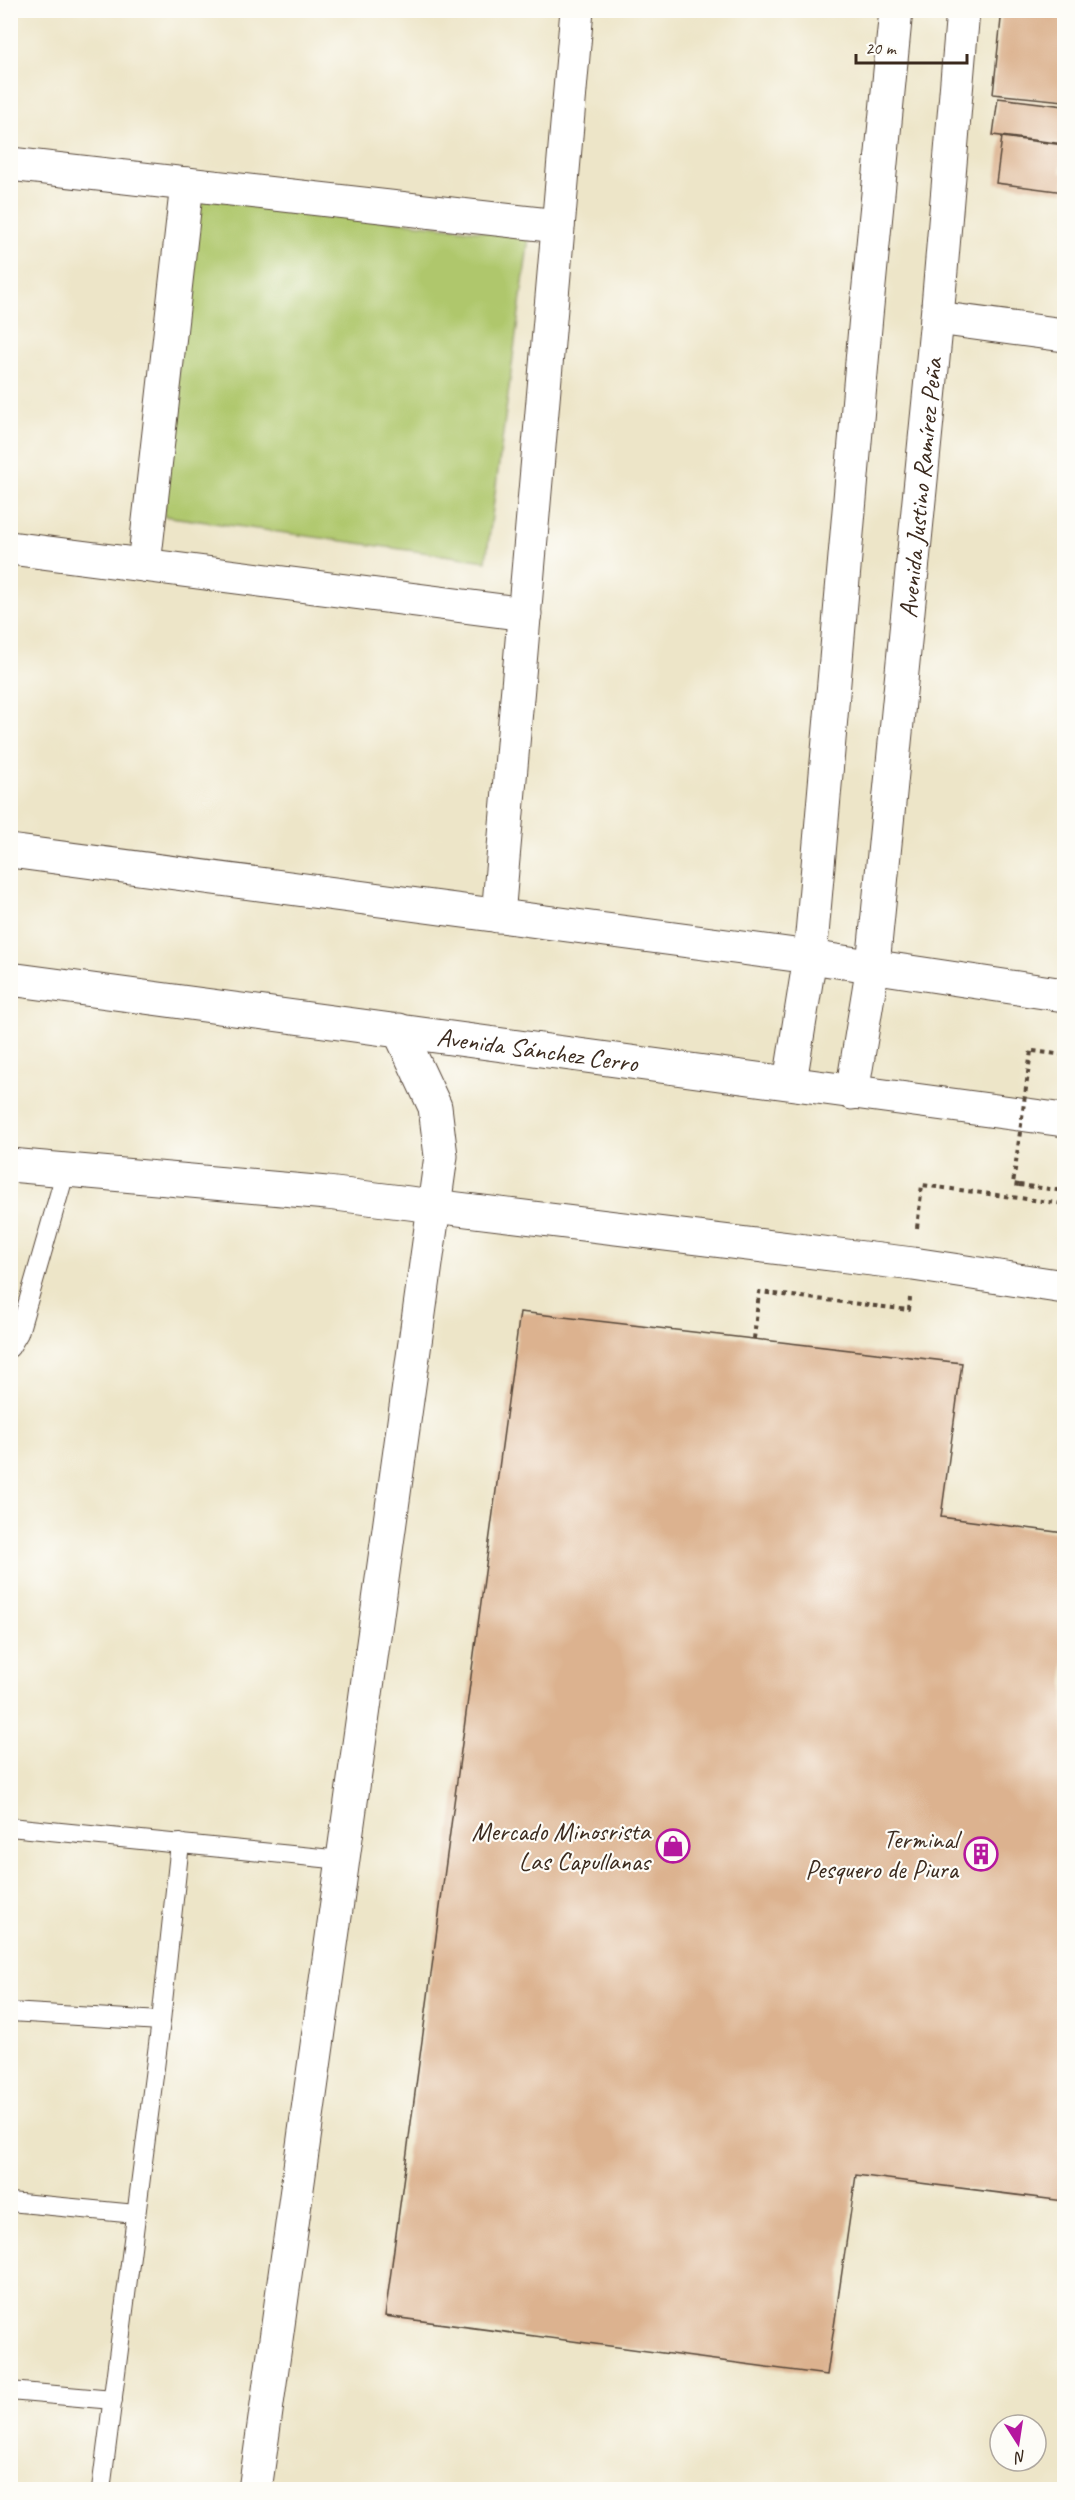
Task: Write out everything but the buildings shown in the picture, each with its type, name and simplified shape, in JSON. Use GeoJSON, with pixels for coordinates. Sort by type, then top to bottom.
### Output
{"type":"FeatureCollection","features":[{"type":"Feature","properties":{"kind":"main road"},"geometry":{"type":"LineString","coordinates":[[498,916],[577,10]]}},
{"type":"Feature","properties":{"kind":"main road"},"geometry":{"type":"LineString","coordinates":[[790,1082],[810,957],[867,305],[896,10]]}},
{"type":"Feature","properties":{"kind":"main road","name":"Avenida Justino Ramírez Peña"},"geometry":{"type":"LineString","coordinates":[[852,1093],[873,965],[937,318],[963,10]]}},
{"type":"Feature","properties":{"kind":"main road"},"geometry":{"type":"LineString","coordinates":[[10,164],[558,226]]}},
{"type":"Feature","properties":{"kind":"main road"},"geometry":{"type":"LineString","coordinates":[[144,565],[187,184]]}},
{"type":"Feature","properties":{"kind":"main road"},"geometry":{"type":"LineString","coordinates":[[937,318],[1065,336]]}},
{"type":"Feature","properties":{"kind":"main road"},"geometry":{"type":"LineString","coordinates":[[10,548],[525,614]]}},
{"type":"Feature","properties":{"kind":"main road"},"geometry":{"type":"LineString","coordinates":[[10,851],[873,965],[1065,995]]}},
{"type":"Feature","properties":{"kind":"main road","name":"Avenida Sánchez Cerro"},"geometry":{"type":"LineString","coordinates":[[10,980],[1065,1120]]}},
{"type":"Feature","properties":{"kind":"main road"},"geometry":{"type":"LineString","coordinates":[[255,2490],[413,1343],[441,1156],[435,1107],[399,1030]]}},
{"type":"Feature","properties":{"kind":"main road"},"geometry":{"type":"LineString","coordinates":[[10,1165],[327,1192],[913,1264],[1065,1287]]}},
{"type":"Feature","properties":{"kind":"lane"},"geometry":{"type":"LineString","coordinates":[[10,1348],[19,1333],[66,1170]]}},
{"type":"Feature","properties":{"kind":"lane"},"geometry":{"type":"LineString","coordinates":[[10,1827],[342,1860]]}},
{"type":"Feature","properties":{"kind":"lane"},"geometry":{"type":"LineString","coordinates":[[101,2490],[161,2021],[180,1844]]}},
{"type":"Feature","properties":{"kind":"lane"},"geometry":{"type":"LineString","coordinates":[[10,2012],[161,2021]]}},
{"type":"Feature","properties":{"kind":"lane"},"geometry":{"type":"LineString","coordinates":[[10,2202],[136,2214]]}},
{"type":"Feature","properties":{"kind":"lane"},"geometry":{"type":"LineString","coordinates":[[10,2391],[112,2400]]}},
{"type":"Feature","properties":{"kind":"path"},"geometry":{"type":"LineString","coordinates":[[1065,1055],[1031,1051],[1013,1184],[1065,1191]]}},
{"type":"Feature","properties":{"kind":"path"},"geometry":{"type":"LineString","coordinates":[[922,1185],[1065,1204]]}},
{"type":"Feature","properties":{"kind":"green space"},"geometry":{"type":"Polygon","coordinates":[[[195,197],[529,237],[486,561],[164,516],[195,197]]]}},
{"type":"Feature","properties":{"kind":"place","name":"Mercado Minosrista Las Capullanas"},"geometry":{"type":"Point","coordinates":[673,1846]}},
{"type":"Feature","properties":{"kind":"place","name":"Terminal Pesquero de Piura"},"geometry":{"type":"Point","coordinates":[981,1854]}}]}
